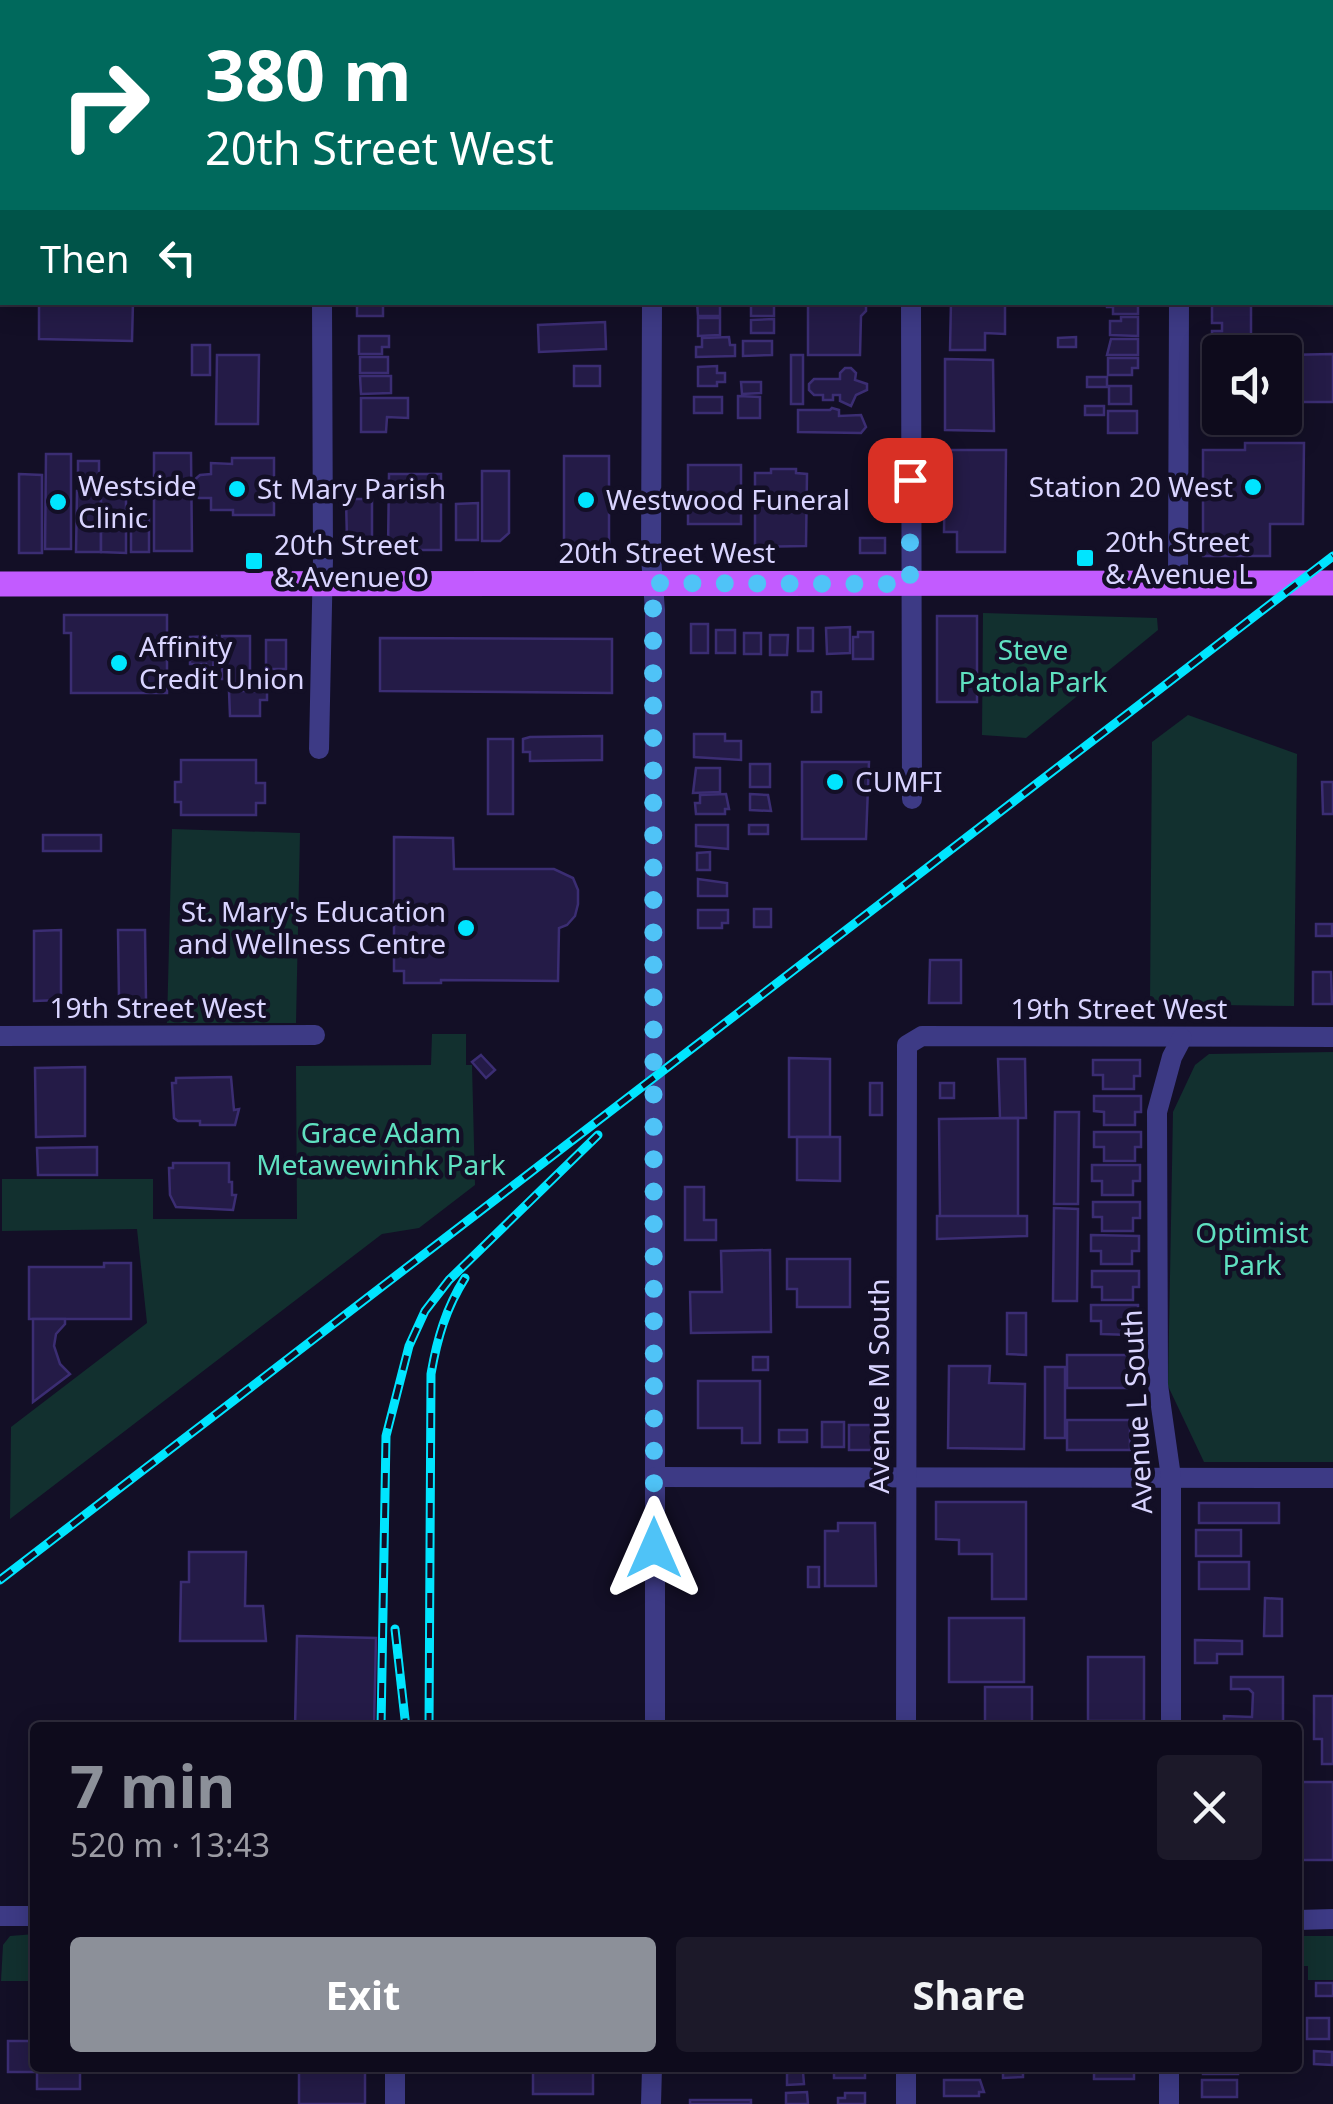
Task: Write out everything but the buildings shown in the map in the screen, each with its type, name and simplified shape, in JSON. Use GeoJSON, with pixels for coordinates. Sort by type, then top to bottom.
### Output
{"type":"FeatureCollection","features":[{"type":"Feature","properties":{"kind":"main road","name":"20th Street West"},"geometry":{"type":"LineString","coordinates":[[0,584],[1333,584]]}},
{"type":"Feature","properties":{"kind":"street"},"geometry":{"type":"LineString","coordinates":[[319,749],[322,305]]}},
{"type":"Feature","properties":{"kind":"street"},"geometry":{"type":"LineString","coordinates":[[652,305],[654,1722]]}},
{"type":"Feature","properties":{"kind":"street"},"geometry":{"type":"LineString","coordinates":[[911,305],[912,800]]}},
{"type":"Feature","properties":{"kind":"street"},"geometry":{"type":"LineString","coordinates":[[1178,305],[1178,583]]}},
{"type":"Feature","properties":{"kind":"street","name":"19th Street West"},"geometry":{"type":"LineString","coordinates":[[0,1036],[315,1035]]}},
{"type":"Feature","properties":{"kind":"street","name":"19th Street West"},"geometry":{"type":"LineString","coordinates":[[907,1045],[922,1036],[1333,1037]]}},
{"type":"Feature","properties":{"kind":"street","name":"Avenue L South"},"geometry":{"type":"LineString","coordinates":[[1171,1722],[1171,1478],[1158,1385],[1157,1112],[1172,1057],[1182,1038]]}},
{"type":"Feature","properties":{"kind":"street","name":"Avenue M South"},"geometry":{"type":"LineString","coordinates":[[906,1722],[907,1045]]}},
{"type":"Feature","properties":{"kind":"street"},"geometry":{"type":"LineString","coordinates":[[654,1476],[1333,1478]]}},
{"type":"Feature","properties":{"kind":"street"},"geometry":{"type":"LineString","coordinates":[[0,1916],[30,1916]]}},
{"type":"Feature","properties":{"kind":"street"},"geometry":{"type":"LineString","coordinates":[[1302,1920],[1333,1920]]}},
{"type":"Feature","properties":{"kind":"street"},"geometry":{"type":"LineString","coordinates":[[395,2072],[395,2104]]}},
{"type":"Feature","properties":{"kind":"street"},"geometry":{"type":"LineString","coordinates":[[652,2072],[652,2104]]}},
{"type":"Feature","properties":{"kind":"street"},"geometry":{"type":"LineString","coordinates":[[906,2072],[906,2104]]}},
{"type":"Feature","properties":{"kind":"street"},"geometry":{"type":"LineString","coordinates":[[1169,2072],[1169,2104]]}},
{"type":"Feature","properties":{"kind":"green space","name":"Steve Patola Park"},"geometry":{"type":"Polygon","coordinates":[[[983,613],[1157,618],[1158,630],[1026,738],[982,735],[983,613]]]}},
{"type":"Feature","properties":{"kind":"green space"},"geometry":{"type":"Polygon","coordinates":[[[1188,715],[1297,754],[1294,1006],[1150,1004],[1152,742],[1188,715]]]}},
{"type":"Feature","properties":{"kind":"green space"},"geometry":{"type":"Polygon","coordinates":[[[172,829],[300,833],[296,1023],[167,1023],[172,829]]]}},
{"type":"Feature","properties":{"kind":"green space","name":"Grace Adam Metawewinhk Park"},"geometry":{"type":"Polygon","coordinates":[[[432,1034],[466,1034],[466,1065],[472,1065],[475,1185],[419,1228],[382,1234],[10,1519],[11,1427],[147,1323],[137,1229],[2,1231],[2,1179],[153,1179],[153,1219],[297,1219],[296,1066],[431,1065],[432,1034]]]}},
{"type":"Feature","properties":{"kind":"green space","name":"Optimist Park"},"geometry":{"type":"Polygon","coordinates":[[[1333,1052],[1333,1462],[1204,1462],[1168,1386],[1173,1112],[1195,1065],[1209,1054],[1333,1052]]]}},
{"type":"Feature","properties":{"kind":"green space"},"geometry":{"type":"Polygon","coordinates":[[[30,1934],[30,1981],[1,1981],[3,1945],[10,1936],[30,1934]]]}},
{"type":"Feature","properties":{"kind":"green space"},"geometry":{"type":"Polygon","coordinates":[[[1302,1936],[1333,1936],[1333,1980],[1308,1980],[1308,1966],[1302,1966],[1302,1936]]]}},
{"type":"Feature","properties":{"kind":"railway"},"geometry":{"type":"LineString","coordinates":[[0,1580],[1333,556]]}},
{"type":"Feature","properties":{"kind":"railway"},"geometry":{"type":"LineString","coordinates":[[381,1722],[386,1436],[409,1346],[425,1311],[449,1280],[598,1135]]}},
{"type":"Feature","properties":{"kind":"railway"},"geometry":{"type":"LineString","coordinates":[[429,1722],[431,1374],[443,1324],[465,1278]]}},
{"type":"Feature","properties":{"kind":"railway"},"geometry":{"type":"LineString","coordinates":[[395,1629],[405,1722]]}},
{"type":"Feature","properties":{"kind":"place","name":"Station 20 West"},"geometry":{"type":"Point","coordinates":[1253,487]}},
{"type":"Feature","properties":{"kind":"place","name":"St Mary Parish"},"geometry":{"type":"Point","coordinates":[237,489]}},
{"type":"Feature","properties":{"kind":"place","name":"Westwood Funeral"},"geometry":{"type":"Point","coordinates":[586,500]}},
{"type":"Feature","properties":{"kind":"place","name":"Westside Clinic"},"geometry":{"type":"Point","coordinates":[58,502]}},
{"type":"Feature","properties":{"kind":"place","name":"20th Street & Avenue L"},"geometry":{"type":"Point","coordinates":[1085,558]}},
{"type":"Feature","properties":{"kind":"place","name":"20th Street & Avenue O"},"geometry":{"type":"Point","coordinates":[254,561]}},
{"type":"Feature","properties":{"kind":"place","name":"Affinity Credit Union"},"geometry":{"type":"Point","coordinates":[119,663]}},
{"type":"Feature","properties":{"kind":"place","name":"CUMFI"},"geometry":{"type":"Point","coordinates":[835,782]}},
{"type":"Feature","properties":{"kind":"place","name":"St. Mary's Education and Wellness Centre"},"geometry":{"type":"Point","coordinates":[466,928]}},
{"type":"Feature","properties":{"kind":"route"},"geometry":{"type":"LineString","coordinates":[[654,1548],[653,583],[910,584],[910,480]]}}]}
